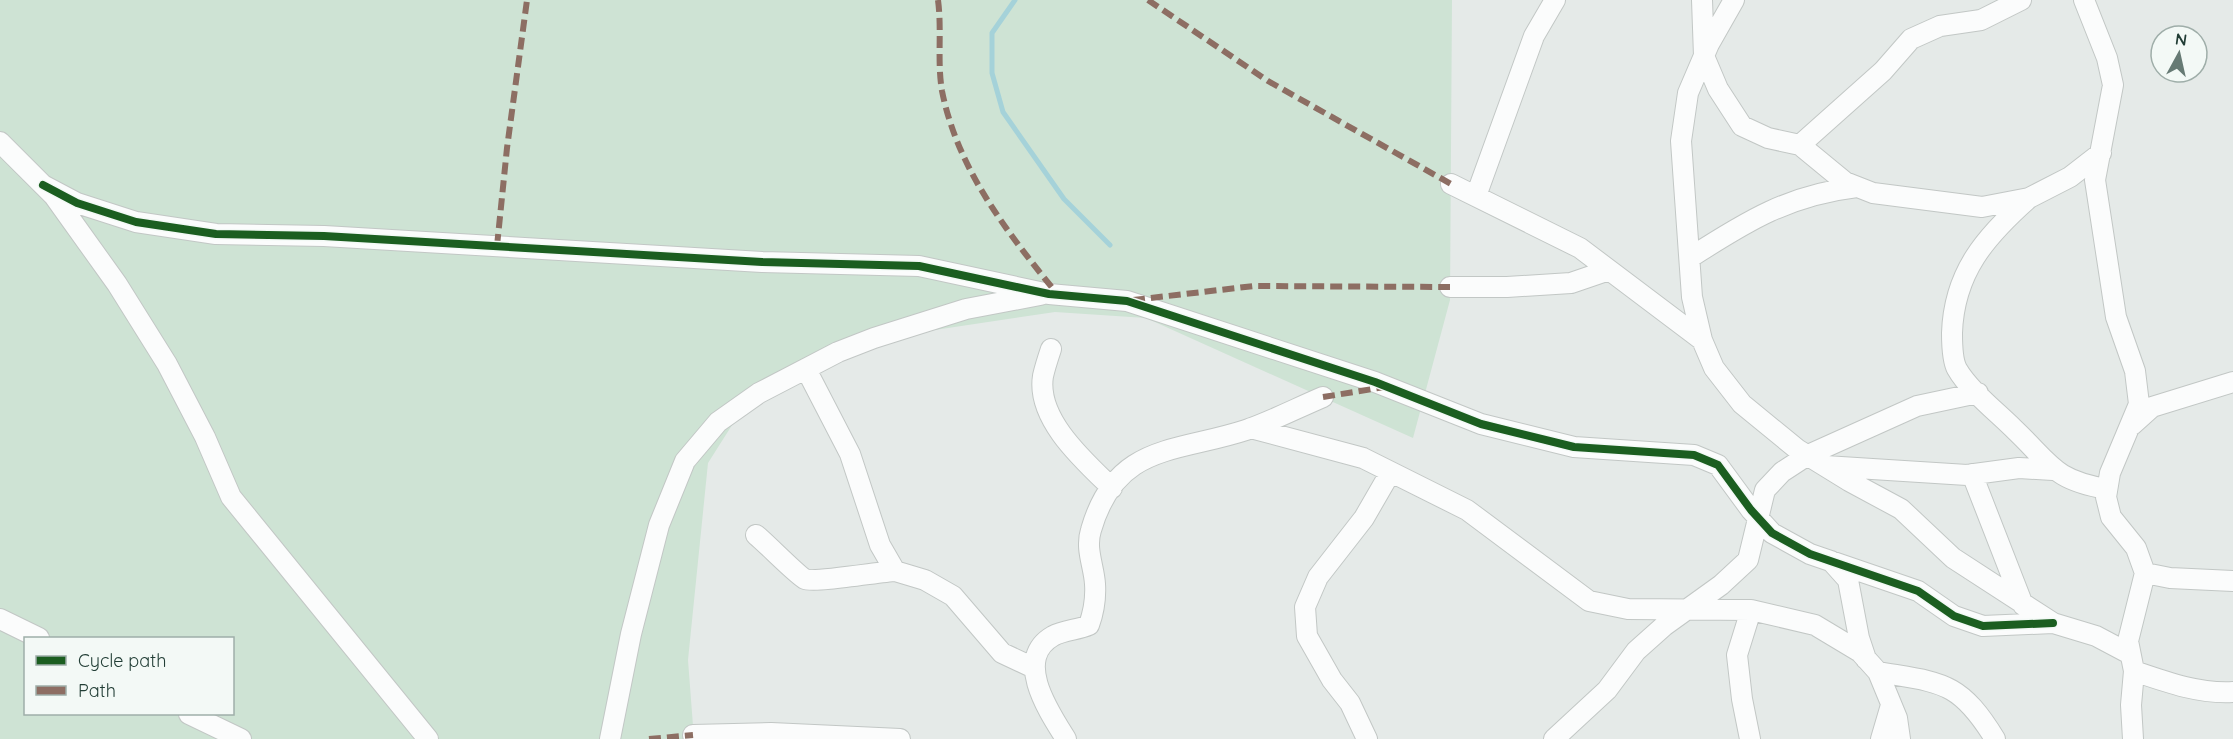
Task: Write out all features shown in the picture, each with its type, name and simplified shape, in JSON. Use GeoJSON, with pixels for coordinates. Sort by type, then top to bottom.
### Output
{"type":"FeatureCollection","features":[{"type":"Feature","properties":{"kind":"street"},"geometry":{"type":"LineString","coordinates":[[1476,196],[1534,36],[1555,0]]}},
{"type":"Feature","properties":{"kind":"street"},"geometry":{"type":"LineString","coordinates":[[1702,0],[1704,56],[1718,89],[1742,126],[1768,138],[1800,145],[1845,183],[1873,193],[1982,207],[2029,198]]}},
{"type":"Feature","properties":{"kind":"street"},"geometry":{"type":"LineString","coordinates":[[1734,0],[1704,56],[1688,93],[1681,141],[1691,257],[1692,297],[1702,340],[1714,368],[1742,404],[1808,455],[1901,509],[1953,558],[2024,605],[2053,623],[2096,636],[2132,662],[2175,685],[2220,693],[2233,692]]}},
{"type":"Feature","properties":{"kind":"street"},"geometry":{"type":"LineString","coordinates":[[1800,145],[1883,71],[1911,39],[1940,26],[1981,20],[2021,0]]}},
{"type":"Feature","properties":{"kind":"street"},"geometry":{"type":"LineString","coordinates":[[2084,0],[2107,58],[2113,85],[2095,180],[2116,317],[2135,370],[2139,404],[2110,473],[2106,497],[2111,517],[2136,548],[2145,573],[2128,641],[2132,662],[2133,739]]}},
{"type":"Feature","properties":{"kind":"street"},"geometry":{"type":"LineString","coordinates":[[0,142],[43,185],[117,284],[167,364],[205,437],[231,497],[428,739]]}},
{"type":"Feature","properties":{"kind":"street"},"geometry":{"type":"LineString","coordinates":[[2101,153],[2070,177],[2029,198],[1996,228],[1967,268],[1953,313],[1952,342],[1956,368],[2053,470],[2079,484],[2107,489]]}},
{"type":"Feature","properties":{"kind":"street"},"geometry":{"type":"LineString","coordinates":[[1451,184],[1580,248],[1702,340]]}},
{"type":"Feature","properties":{"kind":"street"},"geometry":{"type":"LineString","coordinates":[[43,185],[77,203],[135,222],[216,234],[324,236],[762,262],[919,266],[1049,294],[1127,301],[1375,382],[1492,427],[1574,447],[1636,453],[1694,455],[1718,465],[1772,533],[1810,554],[1918,591],[1954,616],[1983,626],[2053,623]]}},
{"type":"Feature","properties":{"kind":"street"},"geometry":{"type":"LineString","coordinates":[[1691,257],[1776,207],[1825,191],[1857,187]]}},
{"type":"Feature","properties":{"kind":"street"},"geometry":{"type":"LineString","coordinates":[[1450,287],[1507,287],[1570,283],[1609,270]]}},
{"type":"Feature","properties":{"kind":"street"},"geometry":{"type":"LineString","coordinates":[[610,739],[631,634],[659,525],[685,461],[718,422],[759,393],[838,352],[966,309],[1049,294]]}},
{"type":"Feature","properties":{"kind":"street"},"geometry":{"type":"LineString","coordinates":[[1051,349],[1043,378],[1047,405],[1061,436],[1112,488]]}},
{"type":"Feature","properties":{"kind":"street"},"geometry":{"type":"LineString","coordinates":[[806,369],[850,454],[880,545],[895,571]]}},
{"type":"Feature","properties":{"kind":"street"},"geometry":{"type":"LineString","coordinates":[[2130,427],[2152,407],[2233,382]]}},
{"type":"Feature","properties":{"kind":"street"},"geometry":{"type":"LineString","coordinates":[[1554,739],[1607,690],[1636,651],[1721,585],[1748,560],[1759,519],[1760,505],[1766,490],[1782,472],[1808,455],[1917,406],[1978,393]]}},
{"type":"Feature","properties":{"kind":"street"},"geometry":{"type":"LineString","coordinates":[[1066,739],[1045,705],[1034,668],[1038,648],[1055,635],[1077,631],[1089,625],[1095,607],[1095,583],[1089,554],[1090,531],[1112,488],[1126,469],[1157,453],[1251,428],[1323,398]]}},
{"type":"Feature","properties":{"kind":"street"},"geometry":{"type":"LineString","coordinates":[[1251,428],[1363,458],[1467,510],[1589,601],[1628,609],[1751,610],[1815,625],[1860,652],[1872,666],[1935,682],[1964,696],[1995,739]]}},
{"type":"Feature","properties":{"kind":"street"},"geometry":{"type":"LineString","coordinates":[[1825,466],[1972,474],[2019,468],[2053,470]]}},
{"type":"Feature","properties":{"kind":"street"},"geometry":{"type":"LineString","coordinates":[[1367,739],[1350,703],[1332,680],[1307,636],[1305,607],[1318,577],[1364,518],[1390,473]]}},
{"type":"Feature","properties":{"kind":"street"},"geometry":{"type":"LineString","coordinates":[[1972,474],[2024,605]]}},
{"type":"Feature","properties":{"kind":"street"},"geometry":{"type":"LineString","coordinates":[[756,535],[806,579],[825,580],[858,573],[895,571],[925,580],[953,596],[1002,653],[1034,668]]}},
{"type":"Feature","properties":{"kind":"street"},"geometry":{"type":"LineString","coordinates":[[1831,561],[1848,580],[1859,638],[1891,705],[1900,739]]}},
{"type":"Feature","properties":{"kind":"street"},"geometry":{"type":"LineString","coordinates":[[2145,573],[2170,578],[2233,581]]}},
{"type":"Feature","properties":{"kind":"street"},"geometry":{"type":"LineString","coordinates":[[1750,739],[1737,655],[1751,610]]}},
{"type":"Feature","properties":{"kind":"street"},"geometry":{"type":"LineString","coordinates":[[0,619],[35,637]]}},
{"type":"Feature","properties":{"kind":"street"},"geometry":{"type":"LineString","coordinates":[[1881,739],[1891,705]]}},
{"type":"Feature","properties":{"kind":"street"},"geometry":{"type":"LineString","coordinates":[[191,715],[241,739]]}},
{"type":"Feature","properties":{"kind":"street"},"geometry":{"type":"LineString","coordinates":[[693,735],[771,733],[900,739]]}},
{"type":"Feature","properties":{"kind":"green space"},"geometry":{"type":"Polygon","coordinates":[[[0,0],[1452,0],[1450,300],[1413,438],[1146,318],[1055,312],[888,337],[741,411],[708,463],[688,660],[694,739],[0,739],[0,0]]]}},
{"type":"Feature","properties":{"kind":"waterway"},"geometry":{"type":"LineString","coordinates":[[1015,0],[992,33],[992,73],[1003,112],[1064,199],[1110,245]]}},
{"type":"Feature","properties":{"kind":"marked path"},"geometry":{"type":"LineString","coordinates":[[497,246],[507,148],[527,0]]}},
{"type":"Feature","properties":{"kind":"marked path"},"geometry":{"type":"LineString","coordinates":[[938,0],[942,91],[960,148],[987,200],[1058,295]]}},
{"type":"Feature","properties":{"kind":"marked path"},"geometry":{"type":"LineString","coordinates":[[1148,0],[1268,81],[1451,184]]}},
{"type":"Feature","properties":{"kind":"marked path"},"geometry":{"type":"LineString","coordinates":[[1133,300],[1254,286],[1450,287]]}},
{"type":"Feature","properties":{"kind":"marked path"},"geometry":{"type":"LineString","coordinates":[[1323,397],[1385,387]]}},
{"type":"Feature","properties":{"kind":"marked path"},"geometry":{"type":"LineString","coordinates":[[649,739],[693,735]]}},
{"type":"Feature","properties":{"kind":"cycle path"},"geometry":{"type":"LineString","coordinates":[[43,185],[77,203],[136,222],[216,234],[324,236],[762,262],[919,266],[1049,294],[1127,301],[1375,382],[1481,424],[1574,447],[1694,455],[1718,465],[1751,510],[1772,533],[1810,554],[1918,591],[1954,616],[1983,626],[2053,623]]}}]}
